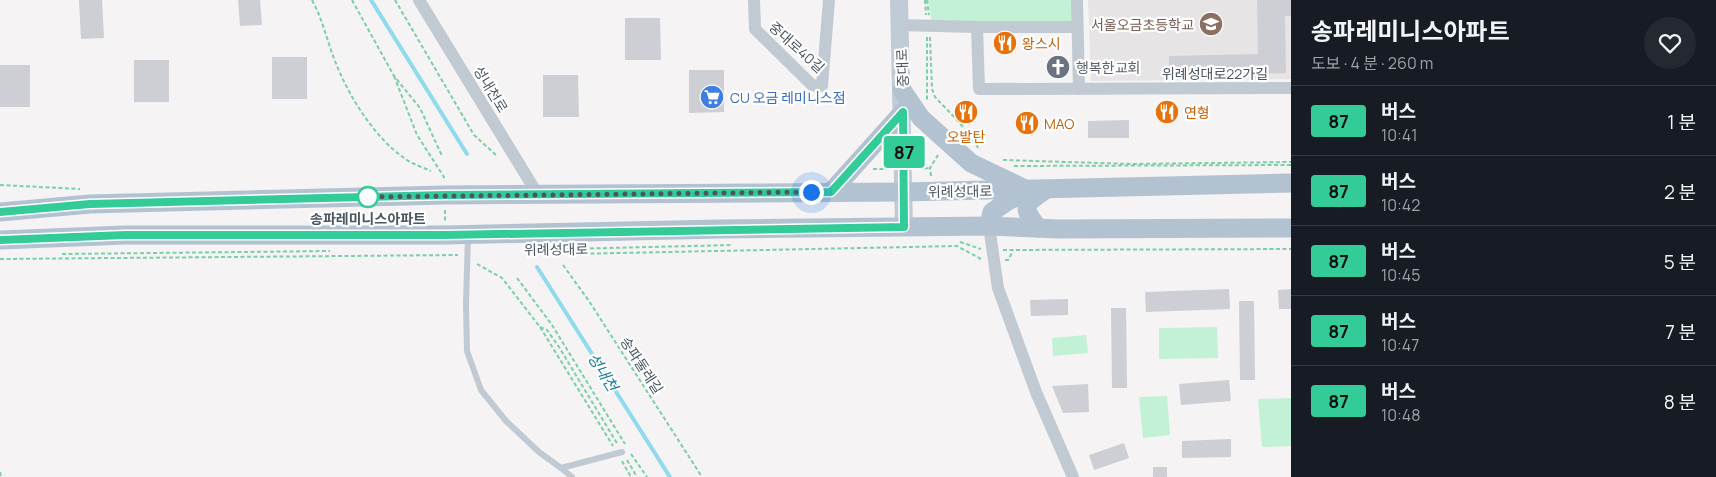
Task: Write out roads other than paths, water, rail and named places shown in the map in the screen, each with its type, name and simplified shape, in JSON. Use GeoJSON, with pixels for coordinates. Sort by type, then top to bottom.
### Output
{"type":"FeatureCollection","features":[{"type":"Feature","properties":{"kind":"main road","name":"중대로"},"geometry":{"type":"LineString","coordinates":[[899,0],[903,112],[904,227]]}},
{"type":"Feature","properties":{"kind":"main road"},"geometry":{"type":"LineString","coordinates":[[902,90],[921,118],[971,163],[1035,189]]}},
{"type":"Feature","properties":{"kind":"main road"},"geometry":{"type":"LineString","coordinates":[[831,192],[903,112]]}},
{"type":"Feature","properties":{"kind":"main road","name":"위례성대로"},"geometry":{"type":"LineString","coordinates":[[0,212],[90,204],[445,195],[904,192],[1291,183]]}},
{"type":"Feature","properties":{"kind":"main road"},"geometry":{"type":"LineString","coordinates":[[989,226],[992,212],[1008,201],[1035,189]]}},
{"type":"Feature","properties":{"kind":"main road"},"geometry":{"type":"LineString","coordinates":[[1035,189],[1034,198],[1026,206],[1026,212],[1038,228]]}},
{"type":"Feature","properties":{"kind":"main road"},"geometry":{"type":"LineString","coordinates":[[0,200],[43,209]]}},
{"type":"Feature","properties":{"kind":"main road","name":"위례성대로"},"geometry":{"type":"LineString","coordinates":[[3,241],[125,235],[445,235],[989,226],[1038,228],[1291,228]]}},
{"type":"Feature","properties":{"kind":"street","name":"성내천로"},"geometry":{"type":"LineString","coordinates":[[419,0],[538,194]]}},
{"type":"Feature","properties":{"kind":"street","name":"중대로40길"},"geometry":{"type":"LineString","coordinates":[[754,0],[755,29],[812,85],[822,86],[829,0]]}},
{"type":"Feature","properties":{"kind":"street"},"geometry":{"type":"LineString","coordinates":[[1076,0],[1079,89]]}},
{"type":"Feature","properties":{"kind":"street"},"geometry":{"type":"LineString","coordinates":[[900,25],[1077,27]]}},
{"type":"Feature","properties":{"kind":"street","name":"위례성대로22가길"},"geometry":{"type":"LineString","coordinates":[[977,27],[980,89],[1291,88]]}},
{"type":"Feature","properties":{"kind":"street"},"geometry":{"type":"LineString","coordinates":[[989,226],[998,288],[1036,392],[1073,477]]}},
{"type":"Feature","properties":{"kind":"lane"},"geometry":{"type":"LineString","coordinates":[[468,234],[467,351],[481,390],[506,421],[538,452],[572,477]]}},
{"type":"Feature","properties":{"kind":"lane"},"geometry":{"type":"LineString","coordinates":[[562,468],[620,453]]}},
{"type":"Feature","properties":{"kind":"waterway","name":"성내천"},"geometry":{"type":"LineString","coordinates":[[371,0],[467,154]]}},
{"type":"Feature","properties":{"kind":"waterway","name":"성내천"},"geometry":{"type":"LineString","coordinates":[[537,267],[670,477]]}},
{"type":"Feature","properties":{"kind":"place","name":"서울오금초등학교"},"geometry":{"type":"Point","coordinates":[1211,24]}},
{"type":"Feature","properties":{"kind":"place","name":"왕스시"},"geometry":{"type":"Point","coordinates":[1005,43]}},
{"type":"Feature","properties":{"kind":"place","name":"행복한교회"},"geometry":{"type":"Point","coordinates":[1058,67]}},
{"type":"Feature","properties":{"kind":"place","name":"CU 오금 레미니스점"},"geometry":{"type":"Point","coordinates":[712,97]}},
{"type":"Feature","properties":{"kind":"place","name":"오발탄"},"geometry":{"type":"Point","coordinates":[966,112]}},
{"type":"Feature","properties":{"kind":"place","name":"연형"},"geometry":{"type":"Point","coordinates":[1167,112]}},
{"type":"Feature","properties":{"kind":"place","name":"MAO"},"geometry":{"type":"Point","coordinates":[1027,123]}},
{"type":"Feature","properties":{"kind":"place","name":"송파레미니스아파트"},"geometry":{"type":"Point","coordinates":[368,197]}}]}
